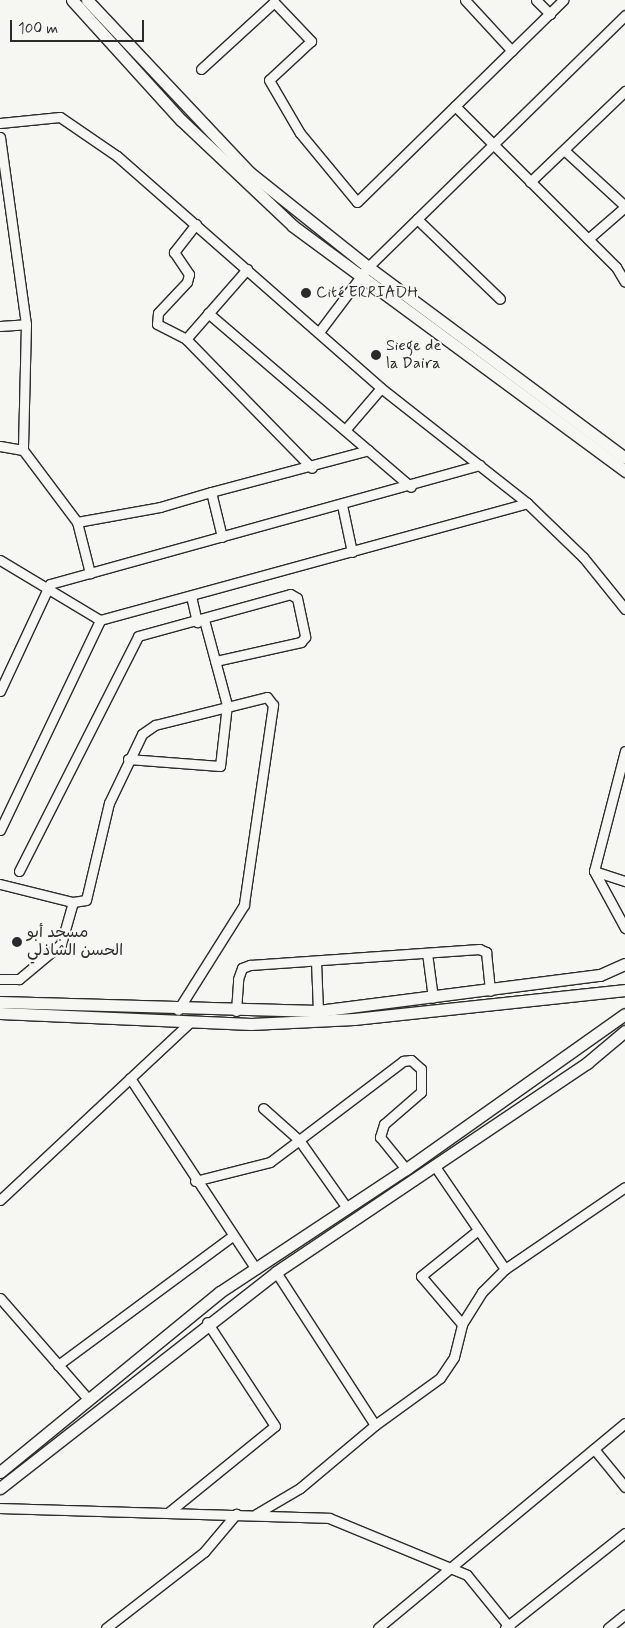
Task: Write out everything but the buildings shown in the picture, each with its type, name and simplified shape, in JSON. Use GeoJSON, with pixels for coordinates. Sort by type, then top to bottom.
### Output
{"type":"FeatureCollection","features":[{"type":"Feature","properties":{"kind":"main road"},"geometry":{"type":"LineString","coordinates":[[72,0],[223,162],[293,226],[365,272],[625,458]]}},
{"type":"Feature","properties":{"kind":"main road"},"geometry":{"type":"LineString","coordinates":[[87,0],[249,172],[365,272],[625,471]]}},
{"type":"Feature","properties":{"kind":"main road"},"geometry":{"type":"LineString","coordinates":[[0,1002],[178,1010],[318,1011],[490,991],[600,975],[625,964]]}},
{"type":"Feature","properties":{"kind":"main road"},"geometry":{"type":"LineString","coordinates":[[0,1013],[251,1024],[354,1019],[625,990]]}},
{"type":"Feature","properties":{"kind":"main road"},"geometry":{"type":"LineString","coordinates":[[0,1472],[88,1399],[256,1269],[406,1169],[625,1014]]}},
{"type":"Feature","properties":{"kind":"main road"},"geometry":{"type":"LineString","coordinates":[[0,1488],[207,1322],[276,1272],[588,1063],[625,1031]]}},
{"type":"Feature","properties":{"kind":"street"},"geometry":{"type":"LineString","coordinates":[[465,0],[512,51]]}},
{"type":"Feature","properties":{"kind":"street"},"geometry":{"type":"LineString","coordinates":[[536,0],[550,14]]}},
{"type":"Feature","properties":{"kind":"street"},"geometry":{"type":"LineString","coordinates":[[201,69],[274,2],[311,41],[269,80],[300,133],[357,202],[563,0]]}},
{"type":"Feature","properties":{"kind":"street"},"geometry":{"type":"LineString","coordinates":[[319,332],[365,272],[417,218],[625,15]]}},
{"type":"Feature","properties":{"kind":"street"},"geometry":{"type":"LineString","coordinates":[[530,182],[625,91]]}},
{"type":"Feature","properties":{"kind":"street"},"geometry":{"type":"LineString","coordinates":[[455,106],[588,239],[625,282]]}},
{"type":"Feature","properties":{"kind":"street"},"geometry":{"type":"LineString","coordinates":[[0,123],[60,117],[118,156],[381,388],[527,503],[584,557],[625,609]]}},
{"type":"Feature","properties":{"kind":"street"},"geometry":{"type":"LineString","coordinates":[[0,137],[26,324],[23,450],[77,522],[90,573]]}},
{"type":"Feature","properties":{"kind":"street"},"geometry":{"type":"LineString","coordinates":[[564,150],[625,207],[588,239]]}},
{"type":"Feature","properties":{"kind":"street"},"geometry":{"type":"LineString","coordinates":[[417,218],[500,299]]}},
{"type":"Feature","properties":{"kind":"street"},"geometry":{"type":"LineString","coordinates":[[196,224],[174,252],[189,274],[187,282],[155,320],[186,339],[312,468]]}},
{"type":"Feature","properties":{"kind":"street"},"geometry":{"type":"LineString","coordinates":[[186,339],[247,269]]}},
{"type":"Feature","properties":{"kind":"street"},"geometry":{"type":"LineString","coordinates":[[208,313],[411,487]]}},
{"type":"Feature","properties":{"kind":"street"},"geometry":{"type":"LineString","coordinates":[[0,326],[26,324]]}},
{"type":"Feature","properties":{"kind":"street"},"geometry":{"type":"LineString","coordinates":[[345,430],[381,388]]}},
{"type":"Feature","properties":{"kind":"street"},"geometry":{"type":"LineString","coordinates":[[0,446],[23,450]]}},
{"type":"Feature","properties":{"kind":"street"},"geometry":{"type":"LineString","coordinates":[[77,522],[160,507],[211,492],[312,468],[369,450]]}},
{"type":"Feature","properties":{"kind":"street"},"geometry":{"type":"LineString","coordinates":[[0,691],[50,584],[411,487],[480,466]]}},
{"type":"Feature","properties":{"kind":"street"},"geometry":{"type":"LineString","coordinates":[[211,492],[222,537]]}},
{"type":"Feature","properties":{"kind":"street"},"geometry":{"type":"LineString","coordinates":[[1,563],[100,620],[527,503]]}},
{"type":"Feature","properties":{"kind":"street"},"geometry":{"type":"LineString","coordinates":[[342,505],[352,552]]}},
{"type":"Feature","properties":{"kind":"street"},"geometry":{"type":"LineString","coordinates":[[19,871],[138,636],[200,621],[290,594],[300,610],[305,637],[300,642],[215,661]]}},
{"type":"Feature","properties":{"kind":"street"},"geometry":{"type":"LineString","coordinates":[[128,759],[217,768],[227,705],[215,661],[191,596]]}},
{"type":"Feature","properties":{"kind":"street"},"geometry":{"type":"LineString","coordinates":[[0,830],[100,620]]}},
{"type":"Feature","properties":{"kind":"street"},"geometry":{"type":"LineString","coordinates":[[0,884],[73,902],[86,900],[109,803],[128,759],[142,734],[155,725],[227,705],[267,697],[273,705],[248,888],[244,905],[178,1010]]}},
{"type":"Feature","properties":{"kind":"street"},"geometry":{"type":"LineString","coordinates":[[625,751],[594,871],[621,913],[625,928]]}},
{"type":"Feature","properties":{"kind":"street"},"geometry":{"type":"LineString","coordinates":[[594,871],[625,881]]}},
{"type":"Feature","properties":{"kind":"street"},"geometry":{"type":"LineString","coordinates":[[0,979],[19,979],[61,944],[73,902]]}},
{"type":"Feature","properties":{"kind":"street"},"geometry":{"type":"LineString","coordinates":[[236,1011],[242,968],[316,961],[470,949],[486,952],[490,991]]}},
{"type":"Feature","properties":{"kind":"street"},"geometry":{"type":"LineString","coordinates":[[427,953],[433,998]]}},
{"type":"Feature","properties":{"kind":"street"},"geometry":{"type":"LineString","coordinates":[[316,961],[318,1011]]}},
{"type":"Feature","properties":{"kind":"street"},"geometry":{"type":"LineString","coordinates":[[0,1200],[191,1021]]}},
{"type":"Feature","properties":{"kind":"street"},"geometry":{"type":"LineString","coordinates":[[195,1181],[270,1162],[403,1061],[411,1060],[421,1069],[421,1092],[384,1124],[380,1138],[406,1169]]}},
{"type":"Feature","properties":{"kind":"street"},"geometry":{"type":"LineString","coordinates":[[130,1078],[231,1237],[256,1269]]}},
{"type":"Feature","properties":{"kind":"street"},"geometry":{"type":"LineString","coordinates":[[263,1108],[299,1140],[347,1208]]}},
{"type":"Feature","properties":{"kind":"street"},"geometry":{"type":"LineString","coordinates":[[434,1165],[505,1269]]}},
{"type":"Feature","properties":{"kind":"street"},"geometry":{"type":"LineString","coordinates":[[256,1514],[300,1488],[375,1425],[440,1378],[454,1357],[462,1324],[482,1292],[505,1269],[625,1187]]}},
{"type":"Feature","properties":{"kind":"street"},"geometry":{"type":"LineString","coordinates":[[462,1324],[421,1276],[478,1230]]}},
{"type":"Feature","properties":{"kind":"street"},"geometry":{"type":"LineString","coordinates":[[58,1365],[231,1237]]}},
{"type":"Feature","properties":{"kind":"street"},"geometry":{"type":"LineString","coordinates":[[276,1272],[375,1425]]}},
{"type":"Feature","properties":{"kind":"street"},"geometry":{"type":"LineString","coordinates":[[0,1298],[88,1399]]}},
{"type":"Feature","properties":{"kind":"street"},"geometry":{"type":"LineString","coordinates":[[169,1512],[275,1426],[207,1322]]}},
{"type":"Feature","properties":{"kind":"street"},"geometry":{"type":"LineString","coordinates":[[378,1628],[453,1568],[625,1423]]}},
{"type":"Feature","properties":{"kind":"street"},"geometry":{"type":"LineString","coordinates":[[594,1449],[625,1487]]}},
{"type":"Feature","properties":{"kind":"street"},"geometry":{"type":"LineString","coordinates":[[0,1508],[256,1514],[329,1518],[467,1575],[508,1627],[625,1533]]}},
{"type":"Feature","properties":{"kind":"street"},"geometry":{"type":"LineString","coordinates":[[106,1628],[204,1552],[236,1514]]}},
{"type":"Feature","properties":{"kind":"street"},"geometry":{"type":"LineString","coordinates":[[608,1628],[625,1614]]}},
{"type":"Feature","properties":{"kind":"place","name":"Cité ERRIADH"},"geometry":{"type":"Point","coordinates":[306,293]}},
{"type":"Feature","properties":{"kind":"place","name":"Siege de la Daira"},"geometry":{"type":"Point","coordinates":[376,355]}},
{"type":"Feature","properties":{"kind":"place","name":"مسجد أبو الحسن الشاذلي"},"geometry":{"type":"Point","coordinates":[17,942]}}]}
